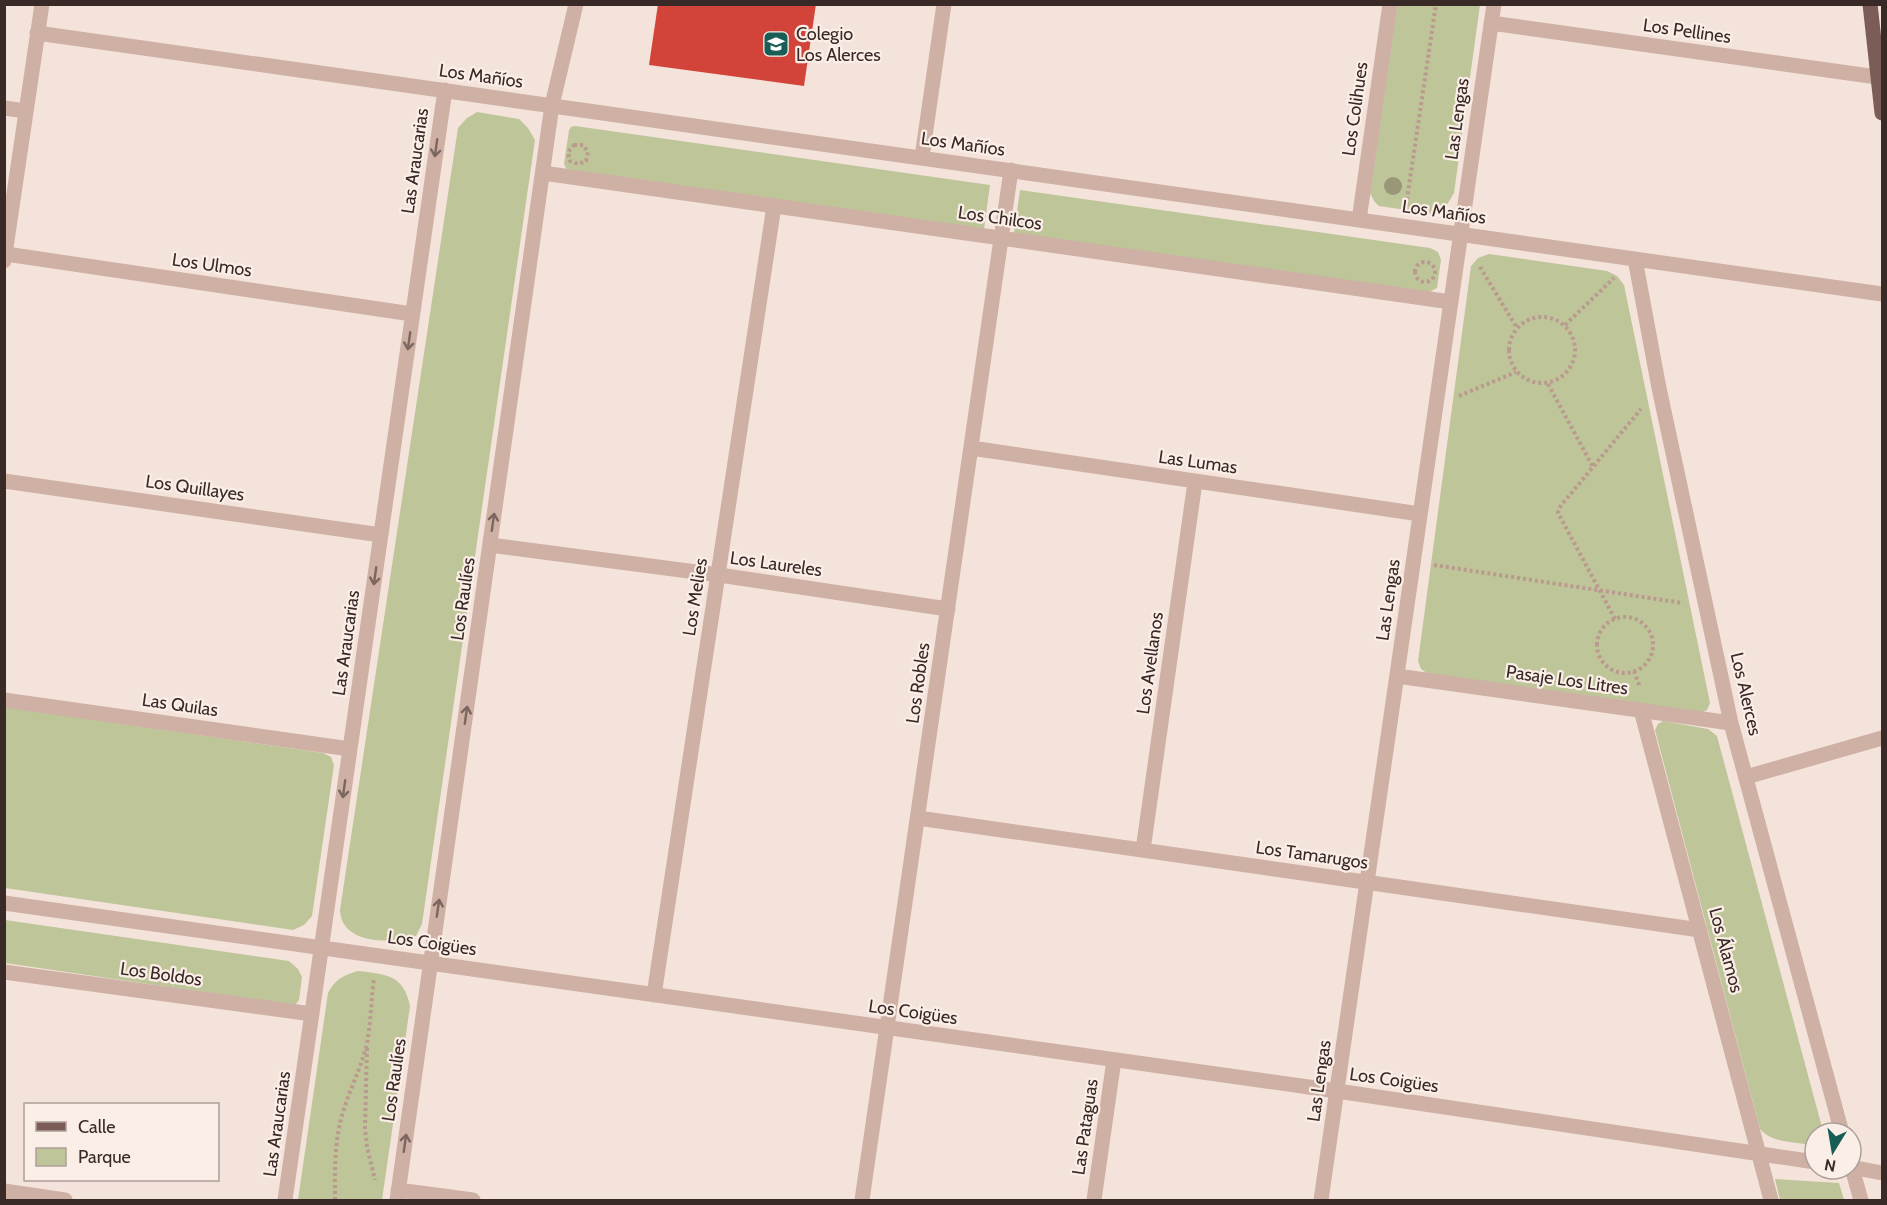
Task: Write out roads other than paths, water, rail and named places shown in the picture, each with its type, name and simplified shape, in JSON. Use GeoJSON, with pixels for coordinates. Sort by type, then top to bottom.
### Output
{"type":"FeatureCollection","features":[{"type":"Feature","properties":{"kind":"main road"},"geometry":{"type":"LineString","coordinates":[[1870,4],[1882,113]]}},
{"type":"Feature","properties":{"kind":"street"},"geometry":{"type":"LineString","coordinates":[[5,258],[42,4]]}},
{"type":"Feature","properties":{"kind":"street","name":"Los Raulíes"},"geometry":{"type":"LineString","coordinates":[[398,1196],[552,105],[576,4]]}},
{"type":"Feature","properties":{"kind":"street"},"geometry":{"type":"LineString","coordinates":[[922,158],[944,4]]}},
{"type":"Feature","properties":{"kind":"street","name":"Las Lengas"},"geometry":{"type":"LineString","coordinates":[[1321,1200],[1494,4]]}},
{"type":"Feature","properties":{"kind":"street","name":"Los Colihues"},"geometry":{"type":"LineString","coordinates":[[1359,220],[1386,5]]}},
{"type":"Feature","properties":{"kind":"street","name":"Los Pellines"},"geometry":{"type":"LineString","coordinates":[[1491,23],[1877,77]]}},
{"type":"Feature","properties":{"kind":"street","name":"Los Mañíos"},"geometry":{"type":"LineString","coordinates":[[37,33],[1882,294]]}},
{"type":"Feature","properties":{"kind":"street","name":"Las Araucarias"},"geometry":{"type":"LineString","coordinates":[[285,1200],[445,90]]}},
{"type":"Feature","properties":{"kind":"street"},"geometry":{"type":"LineString","coordinates":[[4,108],[26,111]]}},
{"type":"Feature","properties":{"kind":"street","name":"Los Robles"},"geometry":{"type":"LineString","coordinates":[[862,1200],[1011,170]]}},
{"type":"Feature","properties":{"kind":"street","name":"Los Chilcos"},"geometry":{"type":"LineString","coordinates":[[543,173],[1451,302]]}},
{"type":"Feature","properties":{"kind":"street","name":"Los Melies"},"geometry":{"type":"LineString","coordinates":[[654,995],[774,206]]}},
{"type":"Feature","properties":{"kind":"street","name":"Los Ulmos"},"geometry":{"type":"LineString","coordinates":[[5,258],[412,314]]}},
{"type":"Feature","properties":{"kind":"street","name":"Los Alerces"},"geometry":{"type":"LineString","coordinates":[[1635,259],[1659,388],[1731,723],[1839,1121]]}},
{"type":"Feature","properties":{"kind":"street","name":"Las Lumas"},"geometry":{"type":"LineString","coordinates":[[971,448],[1420,514]]}},
{"type":"Feature","properties":{"kind":"street","name":"Los Quillayes"},"geometry":{"type":"LineString","coordinates":[[4,480],[381,535]]}},
{"type":"Feature","properties":{"kind":"street","name":"Los Avellanos"},"geometry":{"type":"LineString","coordinates":[[1143,850],[1195,482]]}},
{"type":"Feature","properties":{"kind":"street","name":"Los Laureles"},"geometry":{"type":"LineString","coordinates":[[490,545],[719,575],[948,609]]}},
{"type":"Feature","properties":{"kind":"street","name":"Pasaje Los Litres"},"geometry":{"type":"LineString","coordinates":[[1397,676],[1731,723]]}},
{"type":"Feature","properties":{"kind":"street","name":"Las Quilas"},"geometry":{"type":"LineString","coordinates":[[4,700],[350,749]]}},
{"type":"Feature","properties":{"kind":"street","name":"Los Álamos"},"geometry":{"type":"LineString","coordinates":[[1641,710],[1771,1200]]}},
{"type":"Feature","properties":{"kind":"street"},"geometry":{"type":"LineString","coordinates":[[1746,777],[1882,738]]}},
{"type":"Feature","properties":{"kind":"street","name":"Los Tamarugos"},"geometry":{"type":"LineString","coordinates":[[918,818],[1700,930]]}},
{"type":"Feature","properties":{"kind":"street","name":"Los Coigües"},"geometry":{"type":"LineString","coordinates":[[4,903],[1337,1091],[1803,1160]]}},
{"type":"Feature","properties":{"kind":"street","name":"Los Boldos"},"geometry":{"type":"LineString","coordinates":[[4,972],[312,1014]]}},
{"type":"Feature","properties":{"kind":"street","name":"Las Pataguas"},"geometry":{"type":"LineString","coordinates":[[1094,1200],[1114,1060]]}},
{"type":"Feature","properties":{"kind":"street"},"geometry":{"type":"LineString","coordinates":[[1863,1169],[1882,1173]]}},
{"type":"Feature","properties":{"kind":"street"},"geometry":{"type":"LineString","coordinates":[[1855,1181],[1861,1200]]}},
{"type":"Feature","properties":{"kind":"street"},"geometry":{"type":"LineString","coordinates":[[4,1191],[65,1200]]}},
{"type":"Feature","properties":{"kind":"street"},"geometry":{"type":"LineString","coordinates":[[398,1196],[473,1200]]}},
{"type":"Feature","properties":{"kind":"place","name":"Colegio Los Alerces"},"geometry":{"type":"Point","coordinates":[776,44]}}]}
